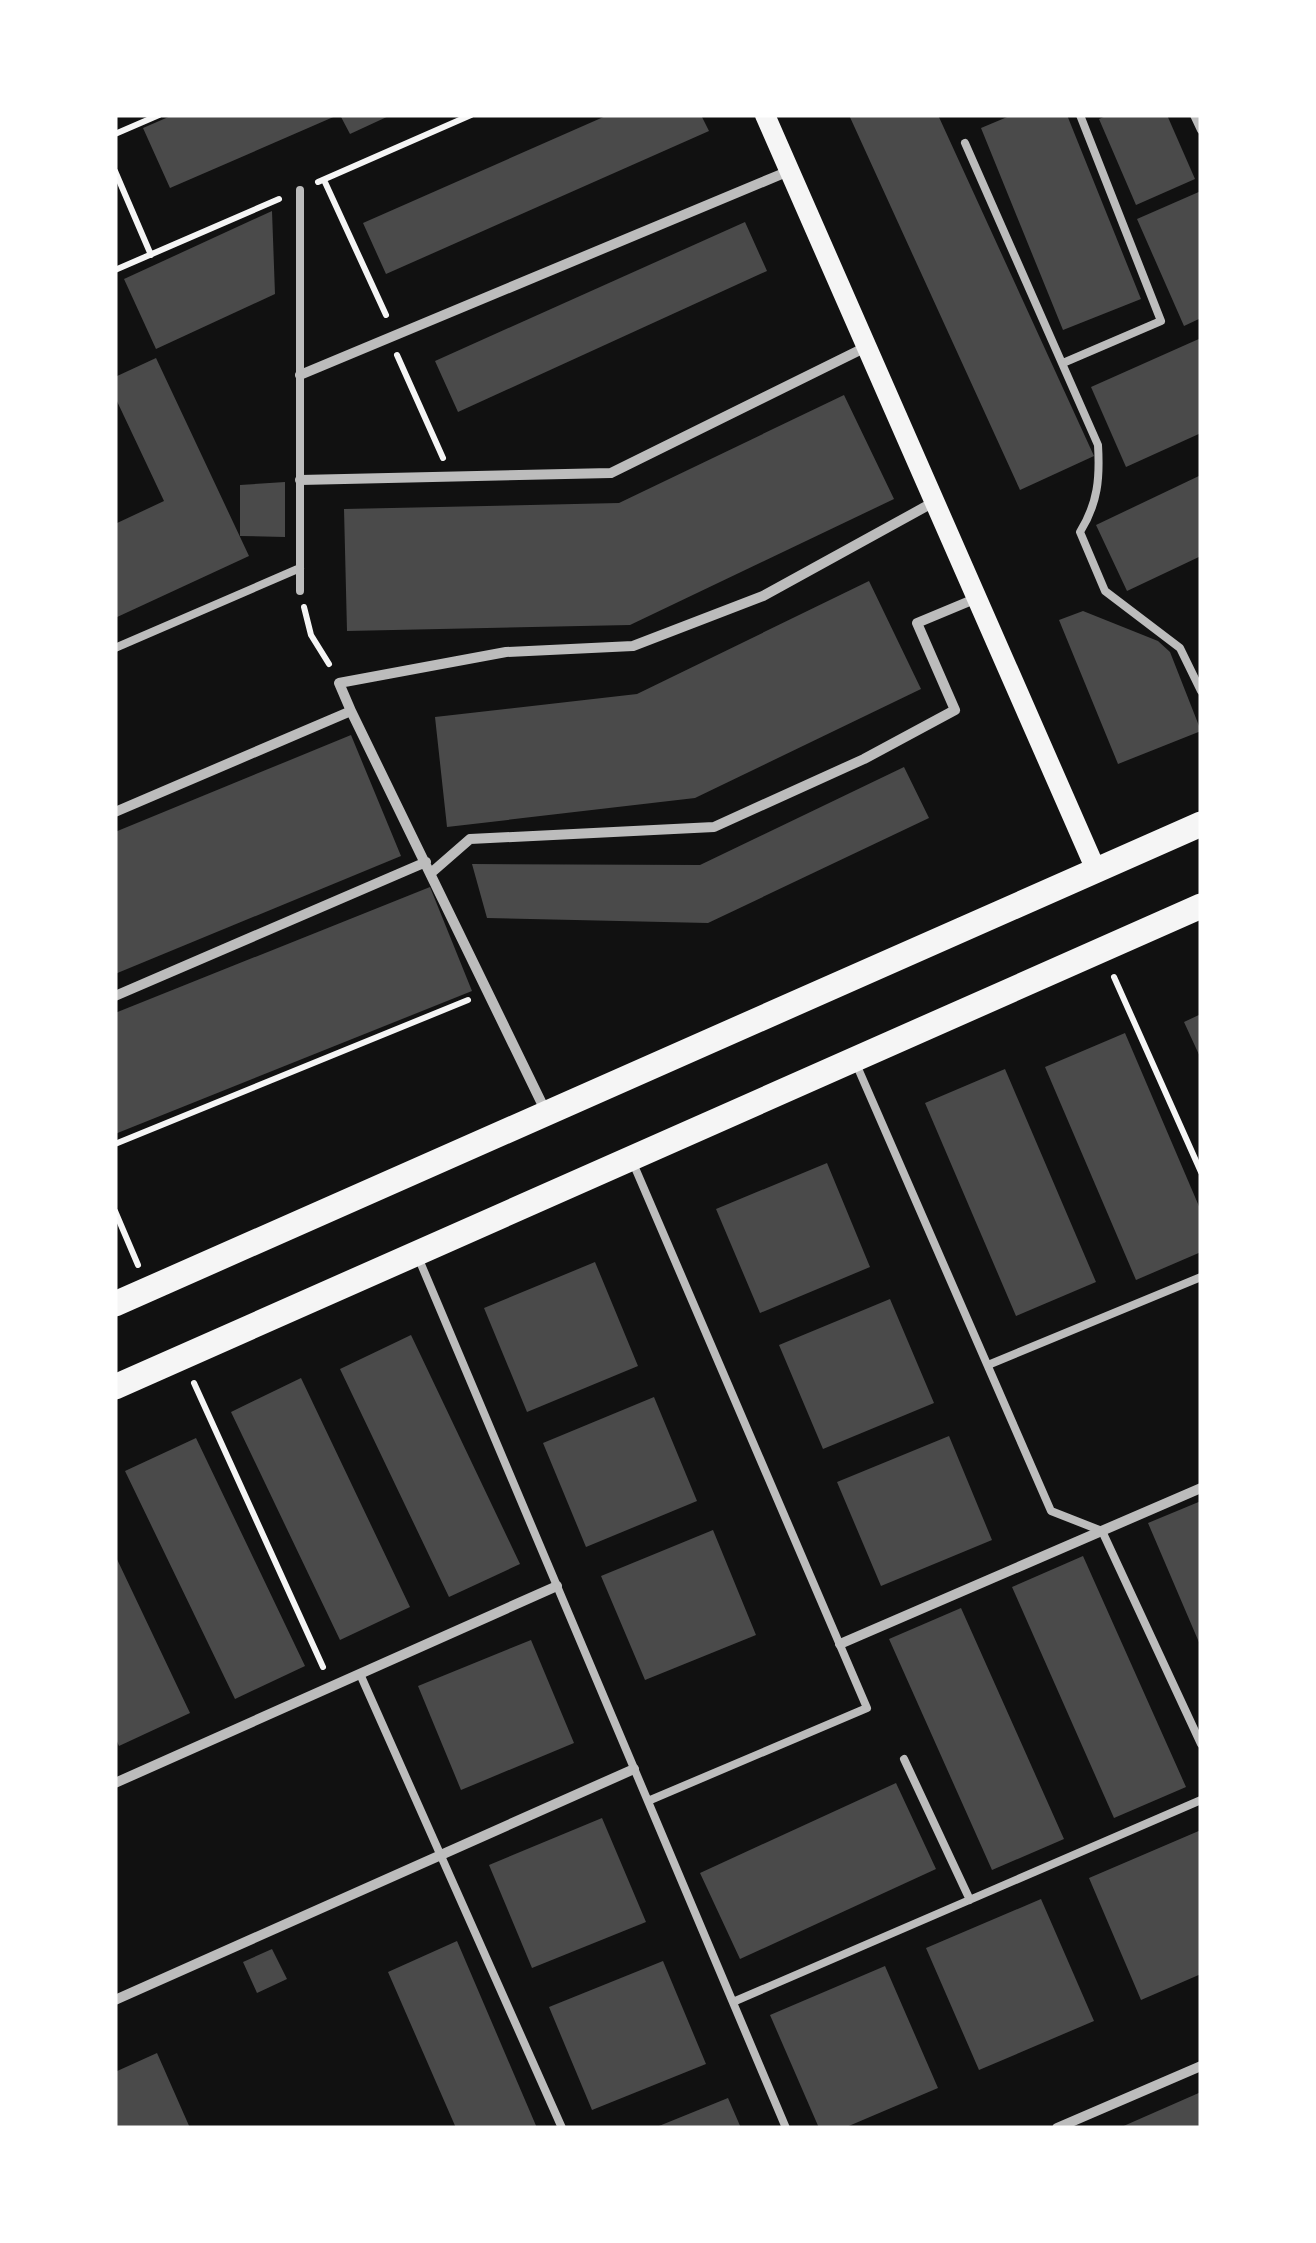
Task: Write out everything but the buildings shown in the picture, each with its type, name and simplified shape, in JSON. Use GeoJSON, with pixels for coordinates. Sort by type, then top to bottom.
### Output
{"type":"FeatureCollection","features":[{"type":"Feature","properties":{"kind":"main road"},"geometry":{"type":"LineString","coordinates":[[765,115],[1096,870]]}},
{"type":"Feature","properties":{"kind":"main road"},"geometry":{"type":"LineString","coordinates":[[115,1304],[1201,824]]}},
{"type":"Feature","properties":{"kind":"main road"},"geometry":{"type":"LineString","coordinates":[[115,1386],[1201,906]]}},
{"type":"Feature","properties":{"kind":"street"},"geometry":{"type":"LineString","coordinates":[[300,375],[790,171]]}},
{"type":"Feature","properties":{"kind":"street"},"geometry":{"type":"LineString","coordinates":[[300,480],[611,473],[867,346]]}},
{"type":"Feature","properties":{"kind":"street"},"geometry":{"type":"LineString","coordinates":[[547,1113],[339,683],[506,652],[633,646],[763,596],[935,501]]}},
{"type":"Feature","properties":{"kind":"street"},"geometry":{"type":"LineString","coordinates":[[115,996],[428,868],[470,839],[714,827],[864,759],[955,710],[917,623],[977,598]]}},
{"type":"Feature","properties":{"kind":"street"},"geometry":{"type":"LineString","coordinates":[[115,812],[352,711]]}},
{"type":"Feature","properties":{"kind":"street"},"geometry":{"type":"LineString","coordinates":[[840,1644],[1201,1488]]}},
{"type":"Feature","properties":{"kind":"street"},"geometry":{"type":"LineString","coordinates":[[115,1783],[557,1586]]}},
{"type":"Feature","properties":{"kind":"street"},"geometry":{"type":"LineString","coordinates":[[115,2000],[634,1768]]}},
{"type":"Feature","properties":{"kind":"street"},"geometry":{"type":"LineString","coordinates":[[1057,2128],[1201,2066]]}},
{"type":"Feature","properties":{"kind":"lane"},"geometry":{"type":"LineString","coordinates":[[1062,364],[1162,321],[1080,115]]}},
{"type":"Feature","properties":{"kind":"lane"},"geometry":{"type":"LineString","coordinates":[[1194,115],[1201,130]]}},
{"type":"Feature","properties":{"kind":"lane"},"geometry":{"type":"LineString","coordinates":[[965,143],[1098,444],[1100,482],[1091,514],[1080,532],[1105,591],[1180,648],[1201,690]]}},
{"type":"Feature","properties":{"kind":"lane"},"geometry":{"type":"LineString","coordinates":[[300,190],[300,592]]}},
{"type":"Feature","properties":{"kind":"lane"},"geometry":{"type":"LineString","coordinates":[[115,648],[300,568]]}},
{"type":"Feature","properties":{"kind":"lane"},"geometry":{"type":"LineString","coordinates":[[854,1060],[1051,1511],[1102,1530],[1201,1744]]}},
{"type":"Feature","properties":{"kind":"lane"},"geometry":{"type":"LineString","coordinates":[[631,1158],[867,1708],[648,1801]]}},
{"type":"Feature","properties":{"kind":"lane"},"geometry":{"type":"LineString","coordinates":[[416,1253],[786,2128]]}},
{"type":"Feature","properties":{"kind":"lane"},"geometry":{"type":"LineString","coordinates":[[988,1366],[1201,1278]]}},
{"type":"Feature","properties":{"kind":"lane"},"geometry":{"type":"LineString","coordinates":[[360,1674],[562,2128]]}},
{"type":"Feature","properties":{"kind":"lane"},"geometry":{"type":"LineString","coordinates":[[904,1759],[970,1900]]}},
{"type":"Feature","properties":{"kind":"lane"},"geometry":{"type":"LineString","coordinates":[[733,2002],[1201,1800]]}},
{"type":"Feature","properties":{"kind":"path"},"geometry":{"type":"LineString","coordinates":[[115,134],[159,115]]}},
{"type":"Feature","properties":{"kind":"path"},"geometry":{"type":"LineString","coordinates":[[115,171],[151,254]]}},
{"type":"Feature","properties":{"kind":"path"},"geometry":{"type":"LineString","coordinates":[[324,180],[452,476]]}},
{"type":"Feature","properties":{"kind":"path"},"geometry":{"type":"LineString","coordinates":[[300,592],[311,635],[339,683]]}},
{"type":"Feature","properties":{"kind":"path"},"geometry":{"type":"LineString","coordinates":[[1103,949],[1201,1172]]}},
{"type":"Feature","properties":{"kind":"path"},"geometry":{"type":"LineString","coordinates":[[115,1144],[488,992]]}},
{"type":"Feature","properties":{"kind":"path"},"geometry":{"type":"LineString","coordinates":[[115,1210],[148,1290]]}},
{"type":"Feature","properties":{"kind":"path"},"geometry":{"type":"LineString","coordinates":[[182,1357],[332,1687]]}}]}
